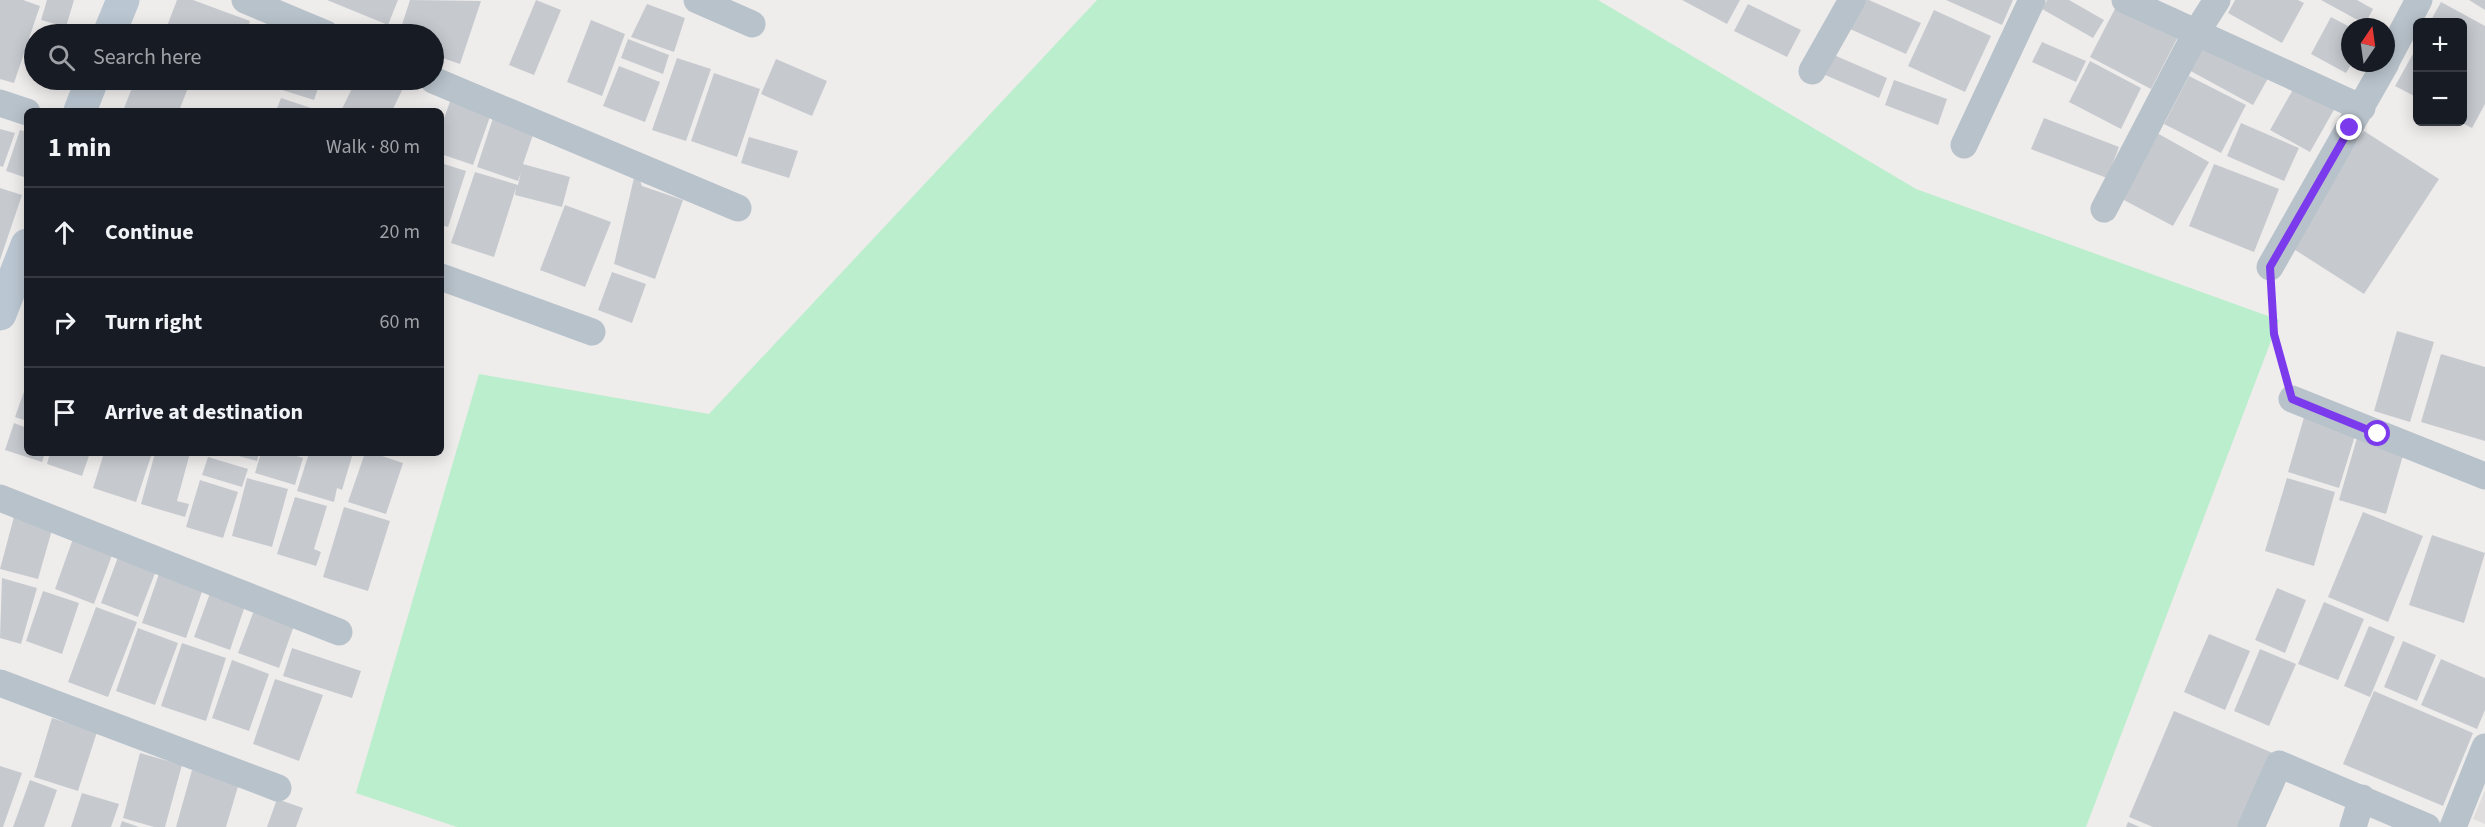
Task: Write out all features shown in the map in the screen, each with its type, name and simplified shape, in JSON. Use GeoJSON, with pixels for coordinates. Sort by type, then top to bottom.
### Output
{"type":"FeatureCollection","features":[{"type":"Feature","properties":{"kind":"street"},"geometry":{"type":"LineString","coordinates":[[113,24],[123,0]]}},
{"type":"Feature","properties":{"kind":"street"},"geometry":{"type":"LineString","coordinates":[[245,0],[302,24]]}},
{"type":"Feature","properties":{"kind":"street"},"geometry":{"type":"LineString","coordinates":[[697,0],[752,24]]}},
{"type":"Feature","properties":{"kind":"street"},"geometry":{"type":"LineString","coordinates":[[1812,71],[1852,0]]}},
{"type":"Feature","properties":{"kind":"street"},"geometry":{"type":"LineString","coordinates":[[1964,145],[2032,0]]}},
{"type":"Feature","properties":{"kind":"street"},"geometry":{"type":"LineString","coordinates":[[2125,0],[2361,108]]}},
{"type":"Feature","properties":{"kind":"street"},"geometry":{"type":"LineString","coordinates":[[2104,208],[2196,33],[2217,0]]}},
{"type":"Feature","properties":{"kind":"street"},"geometry":{"type":"LineString","coordinates":[[2395,46],[2419,0]]}},
{"type":"Feature","properties":{"kind":"street"},"geometry":{"type":"LineString","coordinates":[[2270,267],[2381,72]]}},
{"type":"Feature","properties":{"kind":"street"},"geometry":{"type":"LineString","coordinates":[[444,85],[738,208]]}},
{"type":"Feature","properties":{"kind":"street"},"geometry":{"type":"LineString","coordinates":[[81,108],[88,90]]}},
{"type":"Feature","properties":{"kind":"street"},"geometry":{"type":"LineString","coordinates":[[0,103],[24,111]]}},
{"type":"Feature","properties":{"kind":"street"},"geometry":{"type":"LineString","coordinates":[[8,304],[24,254]]}},
{"type":"Feature","properties":{"kind":"street"},"geometry":{"type":"LineString","coordinates":[[444,278],[592,332]]}},
{"type":"Feature","properties":{"kind":"street"},"geometry":{"type":"LineString","coordinates":[[2292,399],[2485,476]]}},
{"type":"Feature","properties":{"kind":"street"},"geometry":{"type":"LineString","coordinates":[[0,498],[339,632]]}},
{"type":"Feature","properties":{"kind":"street"},"geometry":{"type":"LineString","coordinates":[[0,683],[278,788]]}},
{"type":"Feature","properties":{"kind":"street"},"geometry":{"type":"LineString","coordinates":[[2453,827],[2485,747]]}},
{"type":"Feature","properties":{"kind":"street"},"geometry":{"type":"LineString","coordinates":[[2251,827],[2279,764],[2427,827]]}},
{"type":"Feature","properties":{"kind":"street"},"geometry":{"type":"LineString","coordinates":[[2353,827],[2362,798]]}},
{"type":"Feature","properties":{"kind":"path"},"geometry":{"type":"LineString","coordinates":[[2270,267],[2274,334],[2292,399]]}},
{"type":"Feature","properties":{"kind":"shaded area"},"geometry":{"type":"Polygon","coordinates":[[[2485,790],[2485,824],[2473,819],[2485,790]]]}},
{"type":"Feature","properties":{"kind":"green space"},"geometry":{"type":"Polygon","coordinates":[[[1097,0],[1598,0],[1916,189],[2279,320],[2086,827],[457,827],[356,793],[479,374],[709,414],[1097,0]]]}},
{"type":"Feature","properties":{"kind":"building"},"geometry":{"type":"Polygon","coordinates":[[[0,0],[23,0],[40,6],[34,24],[24,24],[24,53],[14,83],[0,79],[0,0]]]}},
{"type":"Feature","properties":{"kind":"building"},"geometry":{"type":"Polygon","coordinates":[[[47,0],[74,0],[67,24],[41,20],[47,0]]]}},
{"type":"Feature","properties":{"kind":"building"},"geometry":{"type":"Polygon","coordinates":[[[177,0],[193,0],[250,21],[249,24],[168,24],[177,0]]]}},
{"type":"Feature","properties":{"kind":"building"},"geometry":{"type":"Polygon","coordinates":[[[327,0],[398,0],[388,24],[327,0]]]}},
{"type":"Feature","properties":{"kind":"building"},"geometry":{"type":"Polygon","coordinates":[[[410,0],[481,1],[460,64],[444,58],[444,24],[402,24],[410,0]]]}},
{"type":"Feature","properties":{"kind":"building"},"geometry":{"type":"Polygon","coordinates":[[[536,0],[561,10],[534,75],[509,65],[536,0]]]}},
{"type":"Feature","properties":{"kind":"building"},"geometry":{"type":"Polygon","coordinates":[[[1682,0],[1740,0],[1727,24],[1682,0]]]}},
{"type":"Feature","properties":{"kind":"building"},"geometry":{"type":"Polygon","coordinates":[[[1863,0],[1869,0],[1921,23],[1906,54],[1850,29],[1863,0]]]}},
{"type":"Feature","properties":{"kind":"building"},"geometry":{"type":"Polygon","coordinates":[[[1946,0],[2013,0],[2002,25],[1946,0]]]}},
{"type":"Feature","properties":{"kind":"building"},"geometry":{"type":"Polygon","coordinates":[[[2047,0],[2069,0],[2104,20],[2093,38],[2042,9],[2047,0]]]}},
{"type":"Feature","properties":{"kind":"building"},"geometry":{"type":"Polygon","coordinates":[[[2235,0],[2298,0],[2304,3],[2282,43],[2228,13],[2235,0]]]}},
{"type":"Feature","properties":{"kind":"building"},"geometry":{"type":"Polygon","coordinates":[[[2321,0],[2357,0],[2373,9],[2368,18],[2354,18],[2321,0]]]}},
{"type":"Feature","properties":{"kind":"building"},"geometry":{"type":"Polygon","coordinates":[[[2469,0],[2485,0],[2485,10],[2469,0]]]}},
{"type":"Feature","properties":{"kind":"building"},"geometry":{"type":"Polygon","coordinates":[[[2119,1],[2180,33],[2151,89],[2090,57],[2119,1]]]}},
{"type":"Feature","properties":{"kind":"building"},"geometry":{"type":"Polygon","coordinates":[[[2441,2],[2485,26],[2485,104],[2472,128],[2467,126],[2467,18],[2432,18],[2441,2]]]}},
{"type":"Feature","properties":{"kind":"building"},"geometry":{"type":"Polygon","coordinates":[[[647,4],[685,18],[674,52],[631,37],[647,4]]]}},
{"type":"Feature","properties":{"kind":"building"},"geometry":{"type":"Polygon","coordinates":[[[1748,4],[1801,30],[1787,57],[1734,31],[1748,4]]]}},
{"type":"Feature","properties":{"kind":"building"},"geometry":{"type":"Polygon","coordinates":[[[1934,10],[1991,36],[1965,92],[1908,66],[1934,10]]]}},
{"type":"Feature","properties":{"kind":"building"},"geometry":{"type":"Polygon","coordinates":[[[2331,17],[2341,22],[2341,70],[2311,54],[2331,17]]]}},
{"type":"Feature","properties":{"kind":"building"},"geometry":{"type":"Polygon","coordinates":[[[591,20],[625,34],[602,96],[567,82],[591,20]]]}},
{"type":"Feature","properties":{"kind":"building"},"geometry":{"type":"Polygon","coordinates":[[[2205,37],[2271,73],[2253,105],[2187,69],[2205,37]]]}},
{"type":"Feature","properties":{"kind":"building"},"geometry":{"type":"Polygon","coordinates":[[[628,39],[669,55],[663,74],[621,58],[628,39]]]}},
{"type":"Feature","properties":{"kind":"building"},"geometry":{"type":"Polygon","coordinates":[[[2042,42],[2086,61],[2076,82],[2032,62],[2042,42]]]}},
{"type":"Feature","properties":{"kind":"building"},"geometry":{"type":"Polygon","coordinates":[[[1827,52],[1887,78],[1879,98],[1818,72],[1827,52]]]}},
{"type":"Feature","properties":{"kind":"building"},"geometry":{"type":"Polygon","coordinates":[[[2413,54],[2413,95],[2395,86],[2413,54]]]}},
{"type":"Feature","properties":{"kind":"building"},"geometry":{"type":"Polygon","coordinates":[[[677,58],[711,69],[686,141],[652,130],[677,58]]]}},
{"type":"Feature","properties":{"kind":"building"},"geometry":{"type":"Polygon","coordinates":[[[776,59],[827,81],[812,116],[761,94],[776,59]]]}},
{"type":"Feature","properties":{"kind":"building"},"geometry":{"type":"Polygon","coordinates":[[[2090,61],[2141,88],[2121,129],[2069,102],[2090,61]]]}},
{"type":"Feature","properties":{"kind":"building"},"geometry":{"type":"Polygon","coordinates":[[[619,66],[660,82],[645,122],[603,106],[619,66]]]}},
{"type":"Feature","properties":{"kind":"building"},"geometry":{"type":"Polygon","coordinates":[[[714,73],[760,89],[737,157],[691,141],[714,73]]]}},
{"type":"Feature","properties":{"kind":"building"},"geometry":{"type":"Polygon","coordinates":[[[2189,76],[2246,105],[2221,153],[2164,124],[2189,76]]]}},
{"type":"Feature","properties":{"kind":"building"},"geometry":{"type":"Polygon","coordinates":[[[1894,80],[1947,99],[1938,125],[1885,105],[1894,80]]]}},
{"type":"Feature","properties":{"kind":"building"},"geometry":{"type":"Polygon","coordinates":[[[2295,86],[2335,108],[2310,152],[2270,130],[2295,86]]]}},
{"type":"Feature","properties":{"kind":"building"},"geometry":{"type":"Polygon","coordinates":[[[131,90],[187,90],[180,108],[124,108],[131,90]]]}},
{"type":"Feature","properties":{"kind":"building"},"geometry":{"type":"Polygon","coordinates":[[[282,90],[318,90],[314,100],[282,90]]]}},
{"type":"Feature","properties":{"kind":"building"},"geometry":{"type":"Polygon","coordinates":[[[351,90],[402,90],[393,108],[342,108],[351,90]]]}},
{"type":"Feature","properties":{"kind":"building"},"geometry":{"type":"Polygon","coordinates":[[[452,96],[492,111],[473,165],[444,155],[444,119],[452,96]]]}},
{"type":"Feature","properties":{"kind":"building"},"geometry":{"type":"Polygon","coordinates":[[[281,98],[311,108],[277,108],[281,98]]]}},
{"type":"Feature","properties":{"kind":"building"},"geometry":{"type":"Polygon","coordinates":[[[494,115],[535,129],[523,164],[570,177],[562,207],[515,195],[516,188],[494,257],[451,243],[475,172],[518,185],[521,172],[518,181],[477,167],[494,115]]]}},
{"type":"Feature","properties":{"kind":"building"},"geometry":{"type":"Polygon","coordinates":[[[2044,118],[2119,147],[2107,178],[2031,149],[2044,118]]]}},
{"type":"Feature","properties":{"kind":"building"},"geometry":{"type":"Polygon","coordinates":[[[2241,123],[2299,148],[2284,181],[2227,156],[2241,123]]]}},
{"type":"Feature","properties":{"kind":"building"},"geometry":{"type":"Polygon","coordinates":[[[0,129],[15,133],[3,167],[0,166],[0,129]]]}},
{"type":"Feature","properties":{"kind":"building"},"geometry":{"type":"Polygon","coordinates":[[[20,130],[24,131],[24,177],[6,171],[20,130]]]}},
{"type":"Feature","properties":{"kind":"building"},"geometry":{"type":"Polygon","coordinates":[[[2364,131],[2439,179],[2364,294],[2289,246],[2364,131]]]}},
{"type":"Feature","properties":{"kind":"building"},"geometry":{"type":"Polygon","coordinates":[[[2157,133],[2209,162],[2173,226],[2122,199],[2157,133]]]}},
{"type":"Feature","properties":{"kind":"building"},"geometry":{"type":"Polygon","coordinates":[[[749,137],[798,151],[789,178],[741,163],[749,137]]]}},
{"type":"Feature","properties":{"kind":"building"},"geometry":{"type":"Polygon","coordinates":[[[444,164],[466,171],[448,227],[444,226],[444,164]]]}},
{"type":"Feature","properties":{"kind":"building"},"geometry":{"type":"Polygon","coordinates":[[[2214,164],[2279,189],[2254,252],[2189,226],[2214,164]]]}},
{"type":"Feature","properties":{"kind":"building"},"geometry":{"type":"Polygon","coordinates":[[[636,169],[642,186],[683,200],[655,279],[614,264],[636,169]]]}},
{"type":"Feature","properties":{"kind":"building"},"geometry":{"type":"Polygon","coordinates":[[[0,188],[22,195],[0,260],[0,188]]]}},
{"type":"Feature","properties":{"kind":"building"},"geometry":{"type":"Polygon","coordinates":[[[565,205],[611,222],[585,287],[540,270],[565,205]]]}},
{"type":"Feature","properties":{"kind":"building"},"geometry":{"type":"Polygon","coordinates":[[[612,272],[646,284],[632,323],[598,310],[612,272]]]}},
{"type":"Feature","properties":{"kind":"building"},"geometry":{"type":"Polygon","coordinates":[[[2397,331],[2434,342],[2410,422],[2374,411],[2397,331]]]}},
{"type":"Feature","properties":{"kind":"building"},"geometry":{"type":"Polygon","coordinates":[[[2441,354],[2485,367],[2485,441],[2421,422],[2441,354]]]}},
{"type":"Feature","properties":{"kind":"building"},"geometry":{"type":"Polygon","coordinates":[[[24,392],[24,420],[15,417],[24,392]]]}},
{"type":"Feature","properties":{"kind":"building"},"geometry":{"type":"Polygon","coordinates":[[[2305,414],[2357,429],[2339,488],[2288,472],[2305,414]]]}},
{"type":"Feature","properties":{"kind":"building"},"geometry":{"type":"Polygon","coordinates":[[[14,423],[24,427],[24,456],[44,456],[42,462],[5,450],[14,423]]]}},
{"type":"Feature","properties":{"kind":"building"},"geometry":{"type":"Polygon","coordinates":[[[2357,438],[2404,452],[2386,514],[2339,500],[2357,438]]]}},
{"type":"Feature","properties":{"kind":"building"},"geometry":{"type":"Polygon","coordinates":[[[49,456],[89,456],[82,476],[47,464],[49,456]]]}},
{"type":"Feature","properties":{"kind":"building"},"geometry":{"type":"Polygon","coordinates":[[[103,456],[151,456],[136,502],[93,488],[103,456]]]}},
{"type":"Feature","properties":{"kind":"building"},"geometry":{"type":"Polygon","coordinates":[[[154,456],[189,456],[177,501],[189,504],[185,517],[141,504],[154,456]]]}},
{"type":"Feature","properties":{"kind":"building"},"geometry":{"type":"Polygon","coordinates":[[[239,456],[258,456],[257,461],[239,456]]]}},
{"type":"Feature","properties":{"kind":"building"},"geometry":{"type":"Polygon","coordinates":[[[260,456],[303,458],[295,485],[255,473],[260,456]]]}},
{"type":"Feature","properties":{"kind":"building"},"geometry":{"type":"Polygon","coordinates":[[[308,456],[352,456],[342,490],[337,488],[334,502],[297,491],[308,456]]]}},
{"type":"Feature","properties":{"kind":"building"},"geometry":{"type":"Polygon","coordinates":[[[364,456],[382,456],[403,463],[386,514],[348,502],[364,456]]]}},
{"type":"Feature","properties":{"kind":"building"},"geometry":{"type":"Polygon","coordinates":[[[208,457],[248,469],[242,487],[202,475],[208,457]]]}},
{"type":"Feature","properties":{"kind":"building"},"geometry":{"type":"Polygon","coordinates":[[[247,478],[288,489],[272,547],[232,536],[247,478]]]}},
{"type":"Feature","properties":{"kind":"building"},"geometry":{"type":"Polygon","coordinates":[[[2287,478],[2335,492],[2314,566],[2265,551],[2287,478]]]}},
{"type":"Feature","properties":{"kind":"building"},"geometry":{"type":"Polygon","coordinates":[[[200,480],[238,492],[223,538],[186,527],[200,480]]]}},
{"type":"Feature","properties":{"kind":"building"},"geometry":{"type":"Polygon","coordinates":[[[295,497],[327,506],[314,549],[321,552],[316,566],[277,554],[295,497]]]}},
{"type":"Feature","properties":{"kind":"building"},"geometry":{"type":"Polygon","coordinates":[[[344,507],[390,521],[368,591],[323,577],[344,507]]]}},
{"type":"Feature","properties":{"kind":"building"},"geometry":{"type":"Polygon","coordinates":[[[2363,512],[2423,536],[2388,622],[2328,597],[2363,512]]]}},
{"type":"Feature","properties":{"kind":"building"},"geometry":{"type":"Polygon","coordinates":[[[15,513],[54,523],[38,579],[0,569],[15,513]]]}},
{"type":"Feature","properties":{"kind":"building"},"geometry":{"type":"Polygon","coordinates":[[[75,533],[115,547],[94,604],[55,589],[75,533]]]}},
{"type":"Feature","properties":{"kind":"building"},"geometry":{"type":"Polygon","coordinates":[[[2432,535],[2485,553],[2464,623],[2409,605],[2432,535]]]}},
{"type":"Feature","properties":{"kind":"building"},"geometry":{"type":"Polygon","coordinates":[[[121,549],[159,563],[138,617],[101,603],[121,549]]]}},
{"type":"Feature","properties":{"kind":"building"},"geometry":{"type":"Polygon","coordinates":[[[161,568],[205,583],[186,638],[142,623],[161,568]]]}},
{"type":"Feature","properties":{"kind":"building"},"geometry":{"type":"Polygon","coordinates":[[[2,578],[37,588],[21,644],[0,638],[2,578]]]}},
{"type":"Feature","properties":{"kind":"building"},"geometry":{"type":"Polygon","coordinates":[[[213,585],[248,597],[230,650],[194,637],[213,585]]]}},
{"type":"Feature","properties":{"kind":"building"},"geometry":{"type":"Polygon","coordinates":[[[2277,588],[2306,600],[2285,653],[2255,640],[2277,588]]]}},
{"type":"Feature","properties":{"kind":"building"},"geometry":{"type":"Polygon","coordinates":[[[43,591],[79,603],[62,654],[26,641],[43,591]]]}},
{"type":"Feature","properties":{"kind":"building"},"geometry":{"type":"Polygon","coordinates":[[[2324,602],[2364,619],[2338,680],[2298,664],[2324,602]]]}},
{"type":"Feature","properties":{"kind":"building"},"geometry":{"type":"Polygon","coordinates":[[[256,605],[296,620],[279,668],[238,653],[256,605]]]}},
{"type":"Feature","properties":{"kind":"building"},"geometry":{"type":"Polygon","coordinates":[[[96,607],[137,622],[108,697],[68,682],[96,607]]]}},
{"type":"Feature","properties":{"kind":"building"},"geometry":{"type":"Polygon","coordinates":[[[2369,626],[2395,637],[2370,697],[2344,686],[2369,626]]]}},
{"type":"Feature","properties":{"kind":"building"},"geometry":{"type":"Polygon","coordinates":[[[138,628],[178,643],[155,705],[116,691],[138,628]]]}},
{"type":"Feature","properties":{"kind":"building"},"geometry":{"type":"Polygon","coordinates":[[[2209,634],[2250,651],[2225,710],[2184,692],[2209,634]]]}},
{"type":"Feature","properties":{"kind":"building"},"geometry":{"type":"Polygon","coordinates":[[[2403,641],[2436,655],[2417,701],[2384,687],[2403,641]]]}},
{"type":"Feature","properties":{"kind":"building"},"geometry":{"type":"Polygon","coordinates":[[[182,643],[226,658],[206,721],[161,706],[182,643]]]}},
{"type":"Feature","properties":{"kind":"building"},"geometry":{"type":"Polygon","coordinates":[[[292,648],[361,671],[352,698],[283,676],[292,648]]]}},
{"type":"Feature","properties":{"kind":"building"},"geometry":{"type":"Polygon","coordinates":[[[2260,649],[2296,664],[2269,726],[2234,711],[2260,649]]]}},
{"type":"Feature","properties":{"kind":"building"},"geometry":{"type":"Polygon","coordinates":[[[2441,659],[2485,678],[2485,710],[2477,729],[2421,705],[2441,659]]]}},
{"type":"Feature","properties":{"kind":"building"},"geometry":{"type":"Polygon","coordinates":[[[232,660],[269,674],[249,731],[212,718],[232,660]]]}},
{"type":"Feature","properties":{"kind":"building"},"geometry":{"type":"Polygon","coordinates":[[[275,679],[323,695],[299,761],[253,744],[275,679]]]}},
{"type":"Feature","properties":{"kind":"building"},"geometry":{"type":"Polygon","coordinates":[[[2374,691],[2473,733],[2443,806],[2343,764],[2374,691]]]}},
{"type":"Feature","properties":{"kind":"building"},"geometry":{"type":"Polygon","coordinates":[[[2174,711],[2275,754],[2244,827],[2153,827],[2129,817],[2174,711]]]}},
{"type":"Feature","properties":{"kind":"building"},"geometry":{"type":"Polygon","coordinates":[[[52,718],[97,732],[78,791],[34,777],[52,718]]]}},
{"type":"Feature","properties":{"kind":"building"},"geometry":{"type":"Polygon","coordinates":[[[140,753],[182,765],[165,827],[154,827],[123,818],[140,753]]]}},
{"type":"Feature","properties":{"kind":"building"},"geometry":{"type":"Polygon","coordinates":[[[0,766],[22,773],[3,827],[0,827],[0,766]]]}},
{"type":"Feature","properties":{"kind":"building"},"geometry":{"type":"Polygon","coordinates":[[[192,770],[239,783],[226,827],[176,827],[192,770]]]}},
{"type":"Feature","properties":{"kind":"building"},"geometry":{"type":"Polygon","coordinates":[[[30,780],[57,790],[44,827],[13,827],[30,780]]]}},
{"type":"Feature","properties":{"kind":"building"},"geometry":{"type":"Polygon","coordinates":[[[82,793],[119,804],[111,827],[71,827],[82,793]]]}},
{"type":"Feature","properties":{"kind":"building"},"geometry":{"type":"Polygon","coordinates":[[[277,799],[303,808],[296,827],[267,827],[277,799]]]}},
{"type":"Feature","properties":{"kind":"building"},"geometry":{"type":"Polygon","coordinates":[[[122,821],[139,827],[120,827],[122,821]]]}},
{"type":"Feature","properties":{"kind":"building"},"geometry":{"type":"Polygon","coordinates":[[[2128,822],[2140,827],[2126,827],[2128,822]]]}},
{"type":"Feature","properties":{"kind":"route"},"geometry":{"type":"LineString","coordinates":[[2350,128],[2270,267],[2274,334],[2292,399],[2378,434]]}}]}
